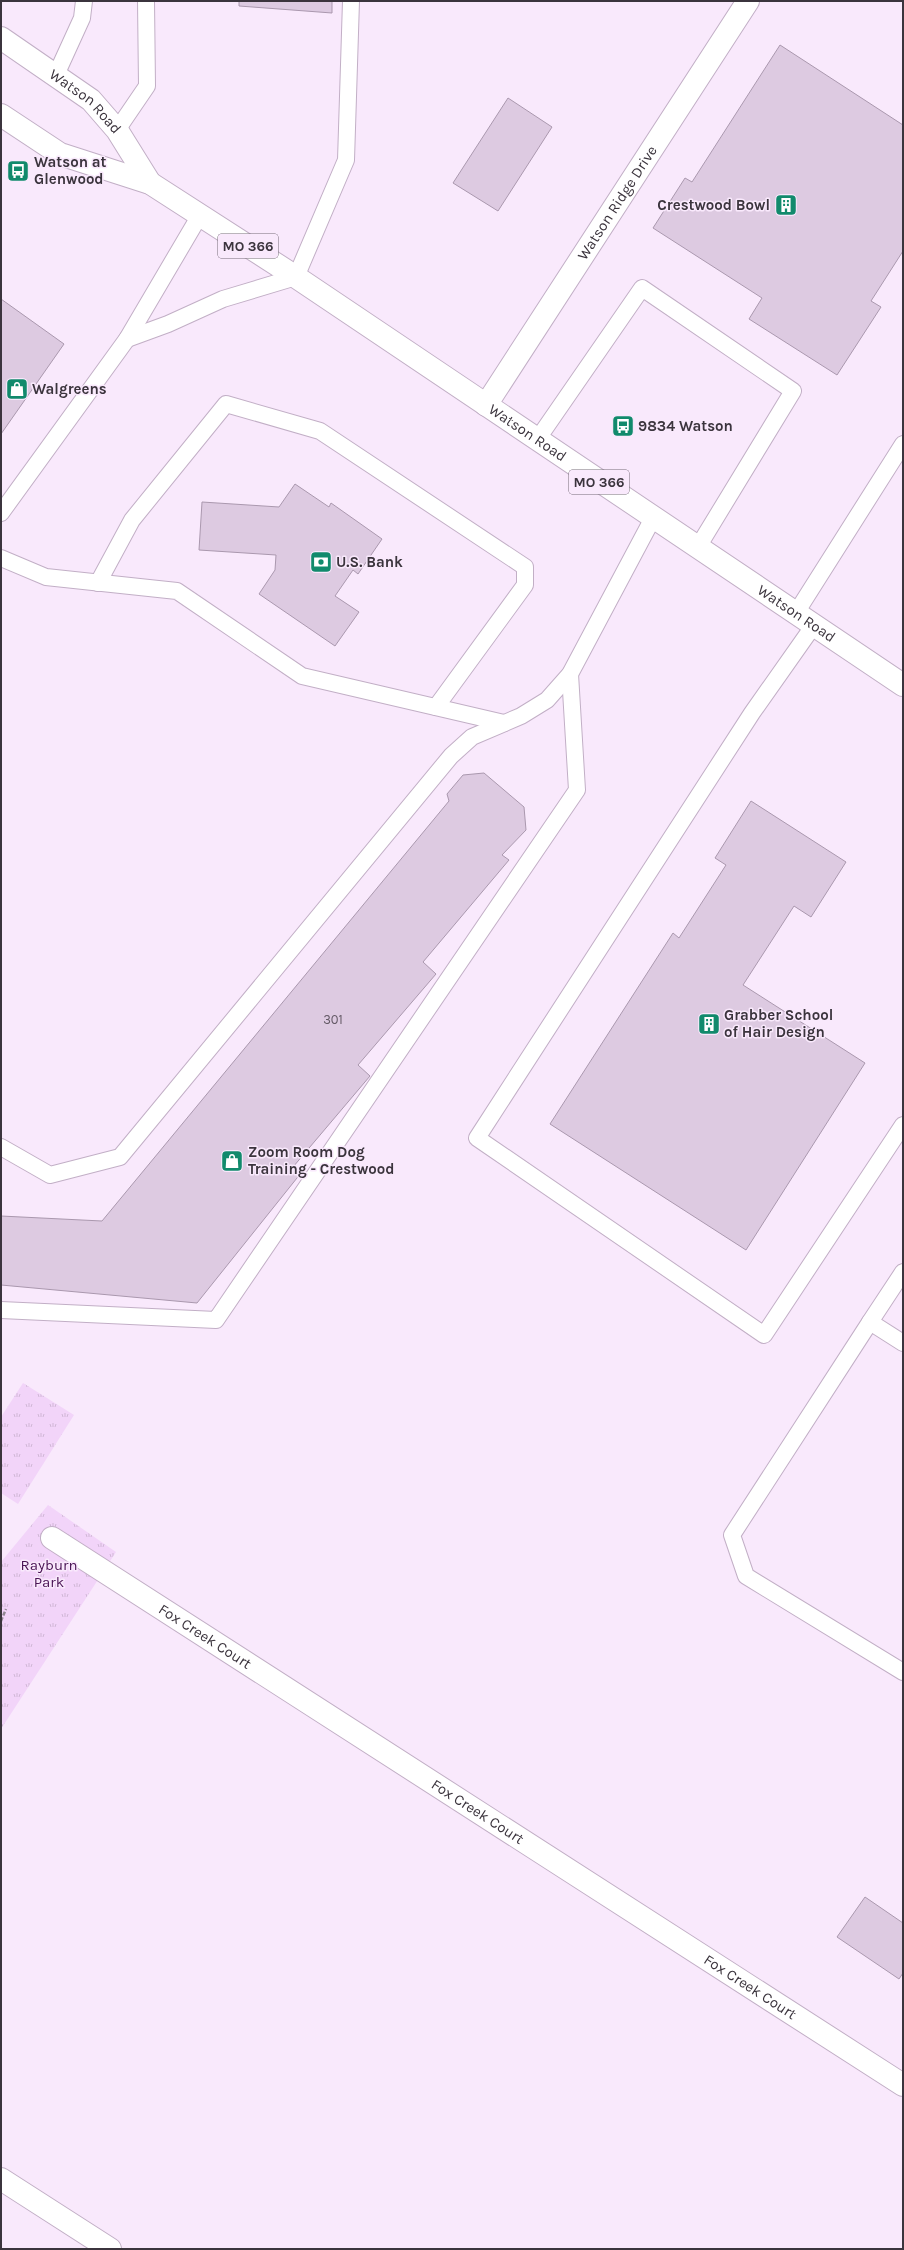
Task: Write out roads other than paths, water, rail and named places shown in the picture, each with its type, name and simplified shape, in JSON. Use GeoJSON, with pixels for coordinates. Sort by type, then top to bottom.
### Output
{"type":"FeatureCollection","features":[{"type":"Feature","properties":{"kind":"street","name":"Watson Ridge Drive"},"geometry":{"type":"LineString","coordinates":[[486,405],[748,1]]}},
{"type":"Feature","properties":{"kind":"street","name":"Watson Road"},"geometry":{"type":"LineString","coordinates":[[1,38],[91,100],[117,130],[150,183]]}},
{"type":"Feature","properties":{"kind":"street","name":"Watson Road"},"geometry":{"type":"LineString","coordinates":[[1,116],[60,154],[150,183],[296,277],[903,685]]}},
{"type":"Feature","properties":{"kind":"street","name":"Fox Creek Court"},"geometry":{"type":"LineString","coordinates":[[52,1538],[903,2085]]}},
{"type":"Feature","properties":{"kind":"street"},"geometry":{"type":"LineString","coordinates":[[1,2179],[110,2249]]}},
{"type":"Feature","properties":{"kind":"lane"},"geometry":{"type":"LineString","coordinates":[[56,75],[82,18],[84,1]]}},
{"type":"Feature","properties":{"kind":"lane"},"geometry":{"type":"LineString","coordinates":[[117,130],[147,86],[146,1]]}},
{"type":"Feature","properties":{"kind":"lane"},"geometry":{"type":"LineString","coordinates":[[127,339],[168,324],[224,299],[296,277],[346,160],[351,1]]}},
{"type":"Feature","properties":{"kind":"lane"},"geometry":{"type":"LineString","coordinates":[[1,513],[127,339],[200,215]]}},
{"type":"Feature","properties":{"kind":"lane"},"geometry":{"type":"LineString","coordinates":[[537,440],[642,288],[793,391],[698,546]]}},
{"type":"Feature","properties":{"kind":"lane"},"geometry":{"type":"LineString","coordinates":[[98,583],[132,520],[226,404],[320,431],[525,567],[525,585],[436,707]]}},
{"type":"Feature","properties":{"kind":"lane"},"geometry":{"type":"LineString","coordinates":[[796,613],[903,444]]}},
{"type":"Feature","properties":{"kind":"lane"},"geometry":{"type":"LineString","coordinates":[[1,1147],[50,1175],[120,1157],[451,756],[472,737],[521,716],[547,700],[570,674],[654,518]]}},
{"type":"Feature","properties":{"kind":"lane"},"geometry":{"type":"LineString","coordinates":[[1,558],[46,578],[177,592],[302,676],[504,723]]}},
{"type":"Feature","properties":{"kind":"lane"},"geometry":{"type":"LineString","coordinates":[[814,625],[752,713],[477,1138],[764,1335],[903,1125]]}},
{"type":"Feature","properties":{"kind":"lane"},"geometry":{"type":"LineString","coordinates":[[1,1310],[216,1320],[577,790],[570,674]]}},
{"type":"Feature","properties":{"kind":"lane"},"geometry":{"type":"LineString","coordinates":[[903,1272],[732,1535],[746,1576],[903,1672]]}},
{"type":"Feature","properties":{"kind":"lane"},"geometry":{"type":"LineString","coordinates":[[870,1322],[903,1343]]}},
{"type":"Feature","properties":{"kind":"place","name":"Watson at Glenwood"},"geometry":{"type":"Point","coordinates":[18,171]}},
{"type":"Feature","properties":{"kind":"place","name":"Crestwood Bowl"},"geometry":{"type":"Point","coordinates":[786,205]}},
{"type":"Feature","properties":{"kind":"place","name":"Walgreens"},"geometry":{"type":"Point","coordinates":[17,389]}},
{"type":"Feature","properties":{"kind":"place","name":"9834 Watson"},"geometry":{"type":"Point","coordinates":[623,426]}},
{"type":"Feature","properties":{"kind":"place","name":"U.S. Bank"},"geometry":{"type":"Point","coordinates":[321,562]}},
{"type":"Feature","properties":{"kind":"place","name":"Grabber School of Hair Design"},"geometry":{"type":"Point","coordinates":[709,1024]}},
{"type":"Feature","properties":{"kind":"place","name":"Zoom Room Dog Training - Crestwood"},"geometry":{"type":"Point","coordinates":[232,1161]}},
{"type":"Feature","properties":{"kind":"park label","name":"Rayburn Park"},"geometry":{"type":"Point","coordinates":[49,1574]}}]}
